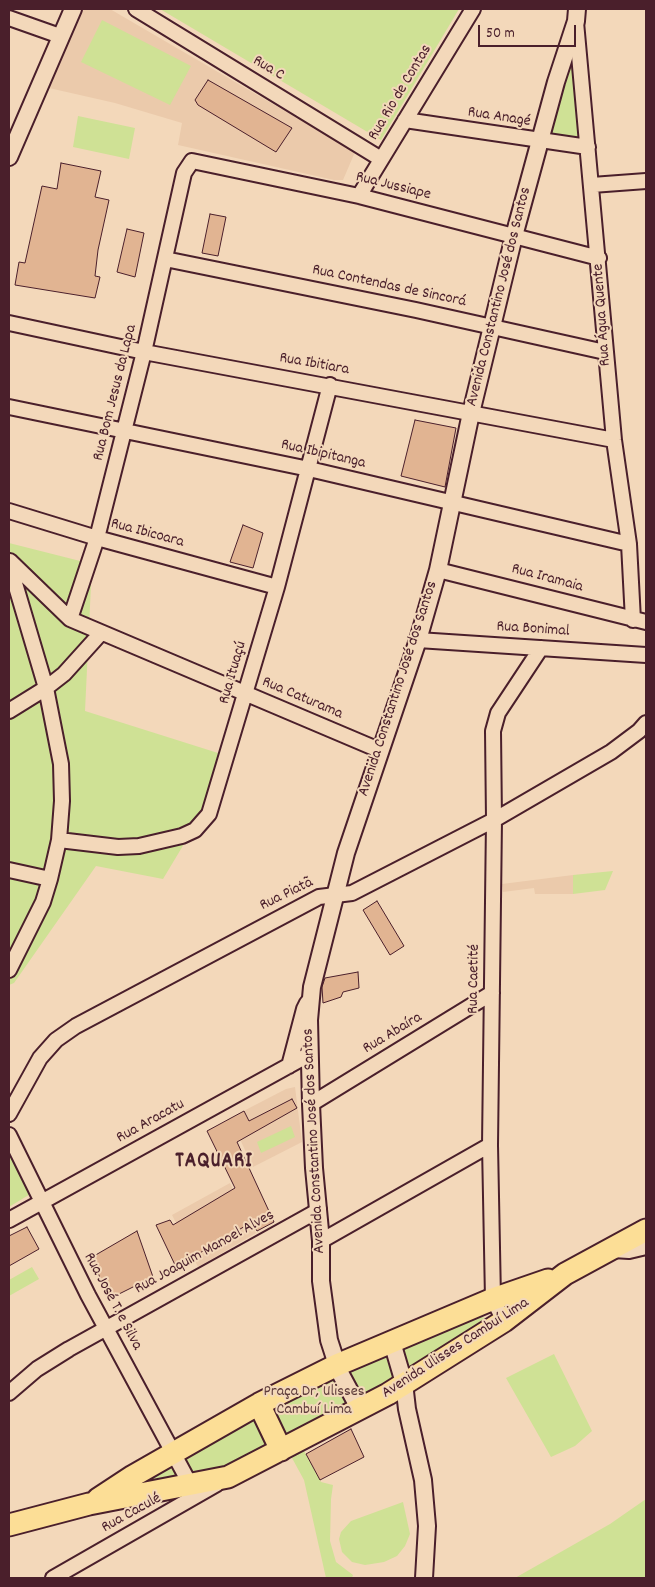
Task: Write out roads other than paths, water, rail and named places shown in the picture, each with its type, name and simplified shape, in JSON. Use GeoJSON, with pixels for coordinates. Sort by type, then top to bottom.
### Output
{"type":"FeatureCollection","features":[{"type":"Feature","properties":{"kind":"main road","name":"Avenida Ulisses Cambuí Lima"},"geometry":{"type":"LineString","coordinates":[[9,1525],[90,1504],[228,1477],[360,1410],[504,1321],[565,1274],[646,1230]]}},
{"type":"Feature","properties":{"kind":"main road","name":"Avenida Ulisses Cambuí Lima"},"geometry":{"type":"LineString","coordinates":[[90,1504],[133,1476],[259,1404],[337,1365],[493,1299],[565,1274]]}},
{"type":"Feature","properties":{"kind":"main road"},"geometry":{"type":"LineString","coordinates":[[259,1404],[281,1450]]}},
{"type":"Feature","properties":{"kind":"street"},"geometry":{"type":"LineString","coordinates":[[10,150],[72,9]]}},
{"type":"Feature","properties":{"kind":"street","name":"Rua C"},"geometry":{"type":"LineString","coordinates":[[136,9],[381,159]]}},
{"type":"Feature","properties":{"kind":"street","name":"Rua Rio de Contas"},"geometry":{"type":"LineString","coordinates":[[359,196],[473,9]]}},
{"type":"Feature","properties":{"kind":"street","name":"Avenida Constantino José dos Santos"},"geometry":{"type":"LineString","coordinates":[[360,1410],[337,1365],[329,1340],[322,1289],[321,1241],[314,1168],[311,1104],[310,998],[314,973],[334,894],[379,750],[418,640],[438,570],[471,413],[494,327],[514,236],[556,82],[577,15]]}},
{"type":"Feature","properties":{"kind":"street","name":"Rua Água Quente"},"geometry":{"type":"LineString","coordinates":[[577,15],[614,440],[640,621]]}},
{"type":"Feature","properties":{"kind":"street"},"geometry":{"type":"LineString","coordinates":[[9,18],[60,36]]}},
{"type":"Feature","properties":{"kind":"street","name":"Rua Anagé"},"geometry":{"type":"LineString","coordinates":[[405,120],[540,142],[588,147]]}},
{"type":"Feature","properties":{"kind":"street","name":"Rua Jussiape"},"geometry":{"type":"LineString","coordinates":[[184,173],[189,163],[195,161],[359,196],[599,258]]}},
{"type":"Feature","properties":{"kind":"street","name":"Rua Bom Jesus da Lapa"},"geometry":{"type":"LineString","coordinates":[[70,619],[97,538],[125,431],[184,173]]}},
{"type":"Feature","properties":{"kind":"street"},"geometry":{"type":"LineString","coordinates":[[592,185],[646,181]]}},
{"type":"Feature","properties":{"kind":"street","name":"Rua Contendas de Sincorá"},"geometry":{"type":"LineString","coordinates":[[165,259],[494,327],[605,352]]}},
{"type":"Feature","properties":{"kind":"street","name":"Rua Ibitiara"},"geometry":{"type":"LineString","coordinates":[[9,323],[144,352],[330,385],[614,440]]}},
{"type":"Feature","properties":{"kind":"street","name":"Rua Ituaçú"},"geometry":{"type":"LineString","coordinates":[[59,840],[118,847],[139,846],[182,836],[195,830],[203,823],[213,805],[277,588],[330,385]]}},
{"type":"Feature","properties":{"kind":"street","name":"Rua Ibipitanga"},"geometry":{"type":"LineString","coordinates":[[9,407],[309,469],[629,544]]}},
{"type":"Feature","properties":{"kind":"street","name":"Rua Ibicoara"},"geometry":{"type":"LineString","coordinates":[[9,511],[97,538],[277,588]]}},
{"type":"Feature","properties":{"kind":"street"},"geometry":{"type":"LineString","coordinates":[[9,562],[46,688],[61,764],[62,801],[59,840],[43,902],[9,970]]}},
{"type":"Feature","properties":{"kind":"street","name":"Rua Caturama"},"geometry":{"type":"LineString","coordinates":[[9,562],[70,619],[379,750]]}},
{"type":"Feature","properties":{"kind":"street","name":"Rua Iramaia"},"geometry":{"type":"LineString","coordinates":[[438,570],[640,621]]}},
{"type":"Feature","properties":{"kind":"street"},"geometry":{"type":"LineString","coordinates":[[9,711],[46,688],[64,674],[101,633]]}},
{"type":"Feature","properties":{"kind":"street","name":"Rua Bonimal"},"geometry":{"type":"LineString","coordinates":[[418,640],[646,655]]}},
{"type":"Feature","properties":{"kind":"street","name":"Rua Caetité"},"geometry":{"type":"LineString","coordinates":[[504,1321],[493,1299],[490,1145],[494,820],[493,731],[498,714],[541,648]]}},
{"type":"Feature","properties":{"kind":"street","name":"Rua Piatã"},"geometry":{"type":"LineString","coordinates":[[9,1114],[40,1058],[56,1040],[76,1026],[319,896],[352,893],[494,820],[611,752],[642,727]]}},
{"type":"Feature","properties":{"kind":"street"},"geometry":{"type":"LineString","coordinates":[[9,870],[50,879]]}},
{"type":"Feature","properties":{"kind":"street","name":"Rua Abaíra"},"geometry":{"type":"LineString","coordinates":[[311,1104],[492,992]]}},
{"type":"Feature","properties":{"kind":"street"},"geometry":{"type":"LineString","coordinates":[[289,1066],[304,1009],[310,998]]}},
{"type":"Feature","properties":{"kind":"street","name":"Rua Aracatu"},"geometry":{"type":"LineString","coordinates":[[9,1220],[310,1054]]}},
{"type":"Feature","properties":{"kind":"street","name":"Rua José T. e Silva"},"geometry":{"type":"LineString","coordinates":[[9,1135],[41,1203],[105,1328],[190,1484]]}},
{"type":"Feature","properties":{"kind":"street"},"geometry":{"type":"LineString","coordinates":[[321,1241],[490,1145]]}},
{"type":"Feature","properties":{"kind":"street","name":"Rua Joaquim Manoel Alves"},"geometry":{"type":"LineString","coordinates":[[9,1392],[37,1369],[105,1328],[319,1210]]}},
{"type":"Feature","properties":{"kind":"street"},"geometry":{"type":"LineString","coordinates":[[611,1249],[629,1250],[646,1246]]}},
{"type":"Feature","properties":{"kind":"street"},"geometry":{"type":"LineString","coordinates":[[392,1342],[404,1383],[422,1480],[426,1526],[424,1578]]}},
{"type":"Feature","properties":{"kind":"street","name":"Rua Caculé"},"geometry":{"type":"LineString","coordinates":[[53,1578],[176,1509],[228,1477]]}},
{"type":"Feature","properties":{"kind":"district","name":"TAQUARI"},"geometry":{"type":"Point","coordinates":[214,1163]}},
{"type":"Feature","properties":{"kind":"park label","name":"Praça Dr, Ulisses Cambuí Lima"},"geometry":{"type":"Point","coordinates":[314,1402]}}]}
